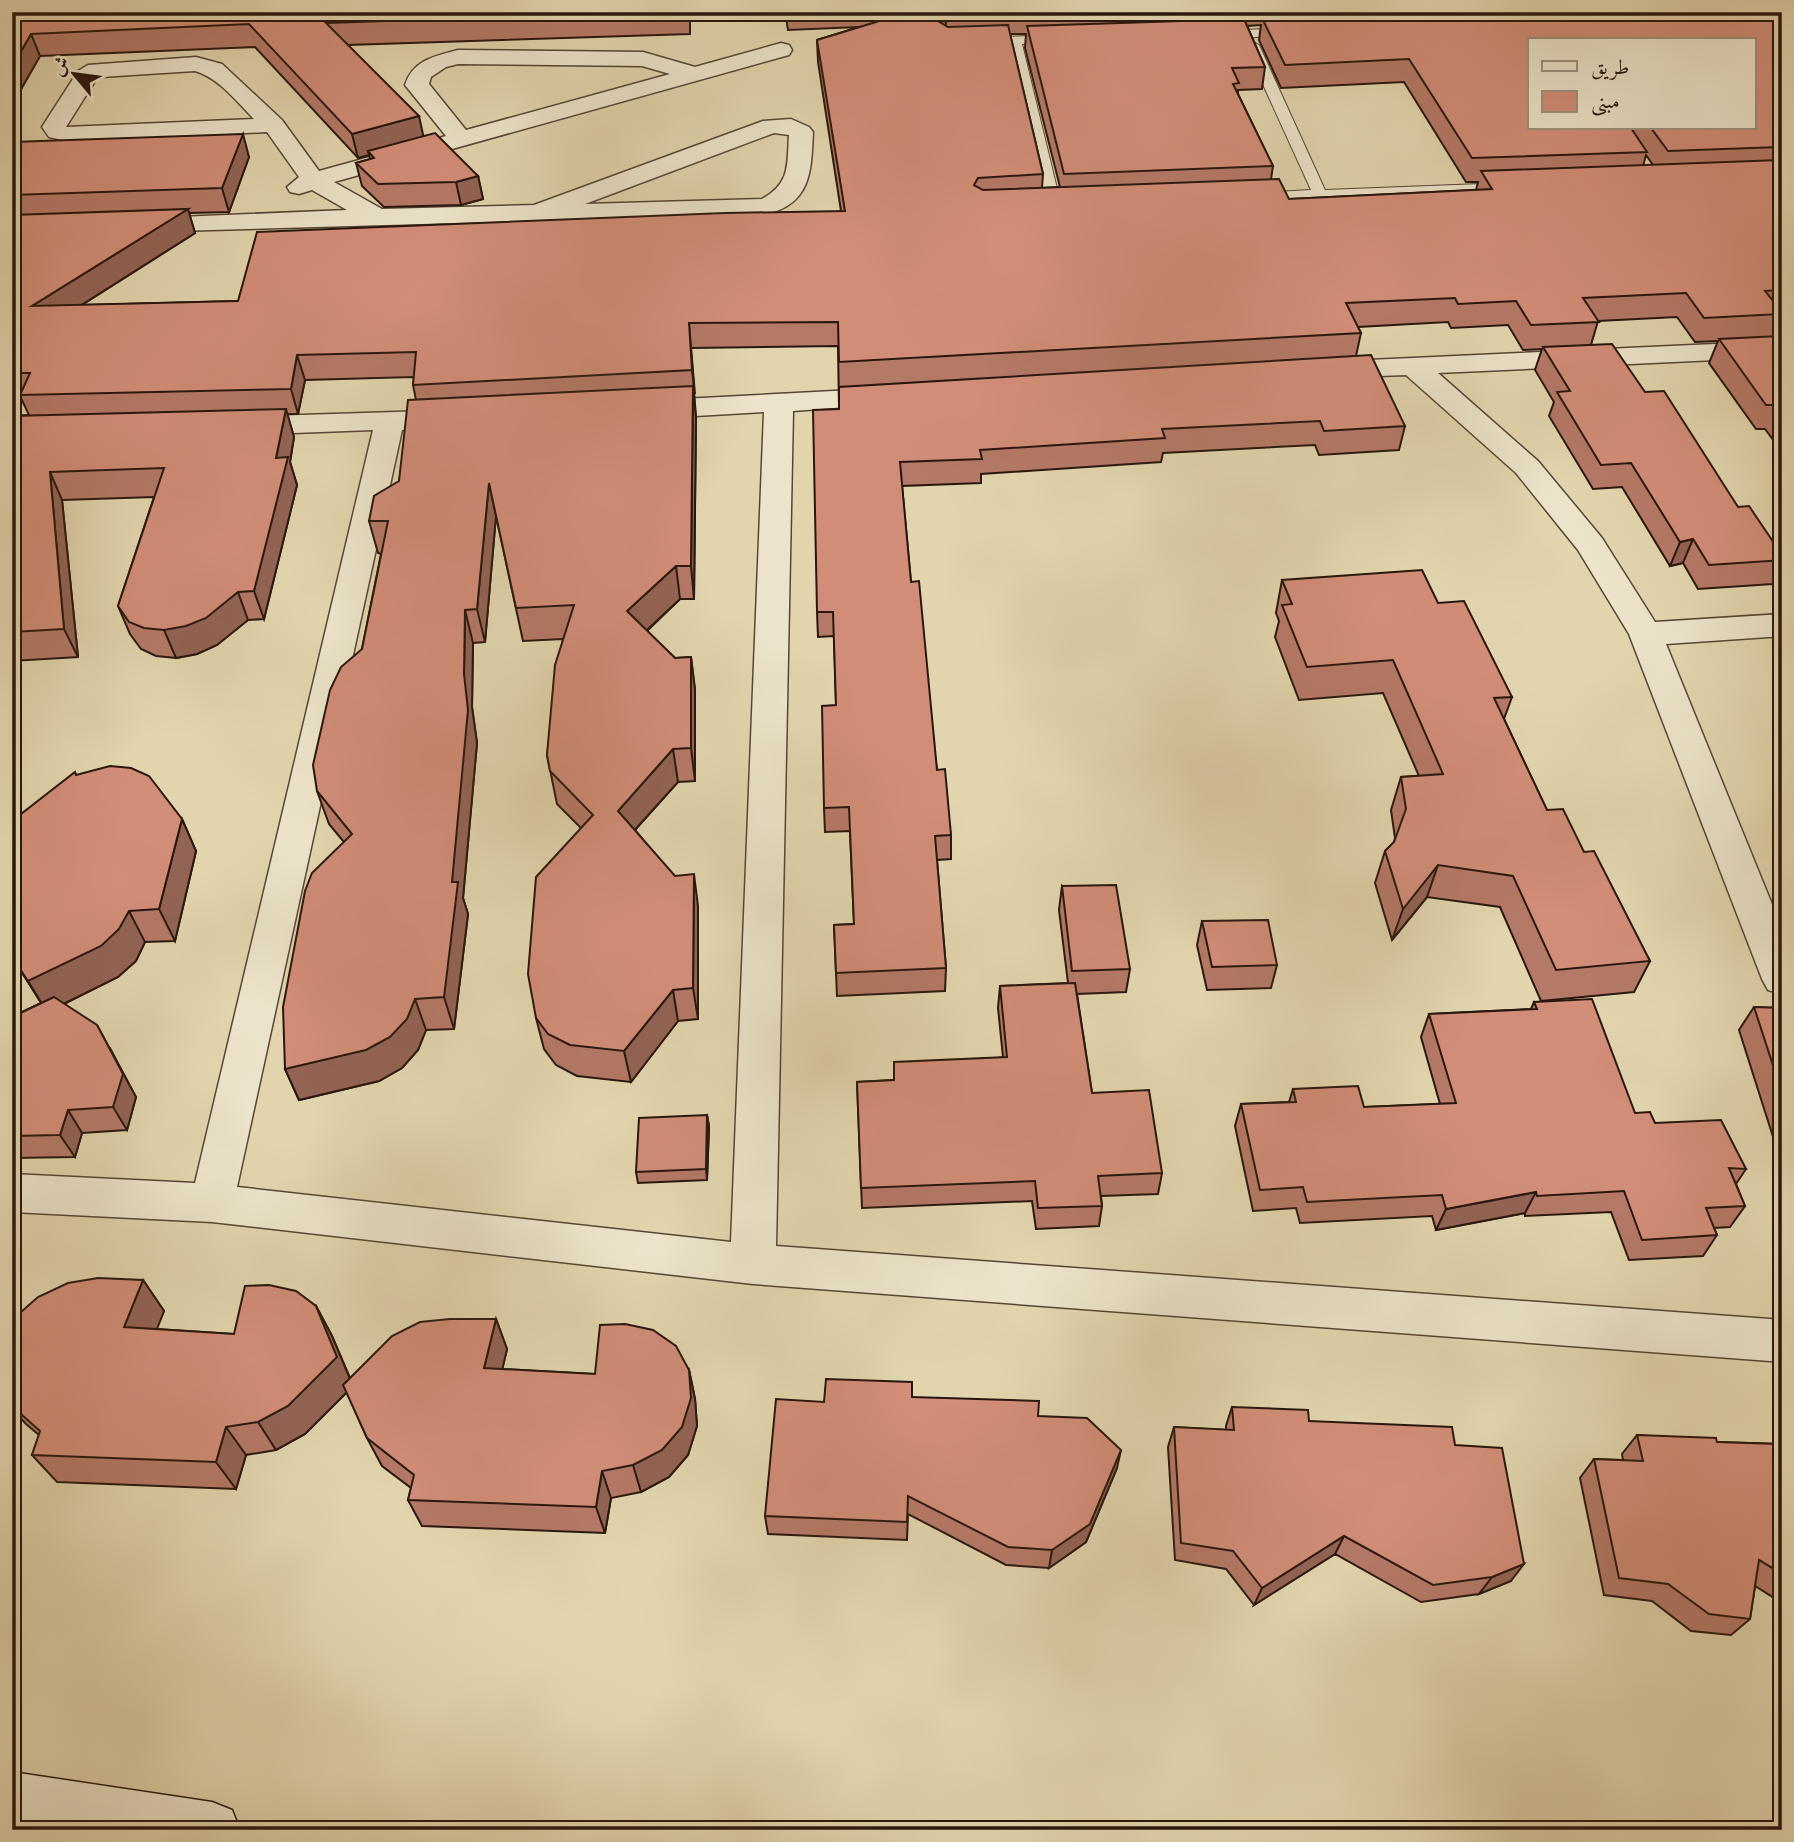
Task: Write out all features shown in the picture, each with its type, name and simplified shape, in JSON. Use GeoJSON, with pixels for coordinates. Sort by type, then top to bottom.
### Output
{"type":"FeatureCollection","features":[{"type":"Feature","properties":{"kind":"street"},"geometry":{"type":"LineString","coordinates":[[234,221],[313,180],[781,50]]}},
{"type":"Feature","properties":{"kind":"street"},"geometry":{"type":"LineString","coordinates":[[461,139],[417,85],[420,74],[438,62],[458,57],[643,59],[695,74]]}},
{"type":"Feature","properties":{"kind":"street"},"geometry":{"type":"LineString","coordinates":[[274,125],[71,135],[57,132],[54,127],[86,76],[96,70],[196,64],[214,69],[228,79],[274,125],[313,180],[377,216]]}},
{"type":"Feature","properties":{"kind":"street"},"geometry":{"type":"LineString","coordinates":[[109,225],[377,216],[536,213],[768,206],[786,197],[797,183],[801,132],[791,126],[771,126],[536,213]]}},
{"type":"Feature","properties":{"kind":"street"},"geometry":{"type":"LineString","coordinates":[[1302,372],[1782,349]]}},
{"type":"Feature","properties":{"kind":"street"},"geometry":{"type":"LineString","coordinates":[[1412,365],[1527,467],[1591,545],[1646,634],[1782,979]]}},
{"type":"Feature","properties":{"kind":"street"},"geometry":{"type":"LineString","coordinates":[[612,412],[917,395]]}},
{"type":"Feature","properties":{"kind":"street"},"geometry":{"type":"LineString","coordinates":[[753,1264],[779,403]]}},
{"type":"Feature","properties":{"kind":"street"},"geometry":{"type":"LineString","coordinates":[[207,427],[486,418]]}},
{"type":"Feature","properties":{"kind":"street"},"geometry":{"type":"LineString","coordinates":[[212,1203],[389,422]]}},
{"type":"Feature","properties":{"kind":"street"},"geometry":{"type":"LineString","coordinates":[[1646,634],[1782,625]]}},
{"type":"Feature","properties":{"kind":"street"},"geometry":{"type":"LineString","coordinates":[[12,1193],[212,1203],[753,1264],[1782,1341]]}},
{"type":"Feature","properties":{"kind":"street"},"geometry":{"type":"LineString","coordinates":[[12,1799],[212,1830]]}},
{"type":"Feature","properties":{"kind":"lane"},"geometry":{"type":"LineString","coordinates":[[1206,35],[1301,32]]}},
{"type":"Feature","properties":{"kind":"lane"},"geometry":{"type":"LineString","coordinates":[[1247,34],[1320,195]]}},
{"type":"Feature","properties":{"kind":"lane"},"geometry":{"type":"LineString","coordinates":[[961,42],[1070,39]]}},
{"type":"Feature","properties":{"kind":"lane"},"geometry":{"type":"LineString","coordinates":[[1015,41],[1054,205]]}},
{"type":"Feature","properties":{"kind":"lane"},"geometry":{"type":"LineString","coordinates":[[1240,198],[1528,186]]}},
{"type":"Feature","properties":{"kind":"building"},"geometry":{"type":"Polygon","coordinates":[[[12,12],[663,12],[326,23],[419,116],[352,134],[249,24],[31,34],[12,67],[12,12]]]}},
{"type":"Feature","properties":{"kind":"building"},"geometry":{"type":"Polygon","coordinates":[[[909,12],[1003,12],[946,14],[938,21],[948,27],[1008,25],[1043,174],[978,178],[974,185],[983,190],[1279,179],[1289,199],[1492,189],[1481,171],[1782,160],[1782,290],[1765,291],[1782,314],[1704,318],[1686,293],[1583,298],[1599,322],[1531,325],[1516,301],[1458,304],[1455,298],[1346,303],[1361,333],[839,362],[838,322],[689,323],[692,370],[413,385],[416,352],[297,355],[291,389],[20,395],[30,373],[12,373],[12,215],[188,209],[32,306],[238,301],[257,232],[725,213],[845,211],[817,40],[909,12]]]}},
{"type":"Feature","properties":{"kind":"building"},"geometry":{"type":"Polygon","coordinates":[[[1402,12],[1774,12],[1782,21],[1782,147],[1668,151],[1652,130],[1756,130],[1756,38],[1528,38],[1528,130],[1632,130],[1647,152],[1472,158],[1409,59],[1285,65],[1262,18],[1402,12]]]}},
{"type":"Feature","properties":{"kind":"building"},"geometry":{"type":"Polygon","coordinates":[[[1244,19],[1265,67],[1232,68],[1239,83],[1233,84],[1273,166],[1064,174],[1027,26],[1244,19]]]}},
{"type":"Feature","properties":{"kind":"building"},"geometry":{"type":"Polygon","coordinates":[[[435,133],[478,176],[456,182],[378,184],[356,163],[374,158],[368,151],[435,133]]]}},
{"type":"Feature","properties":{"kind":"building"},"geometry":{"type":"Polygon","coordinates":[[[243,134],[222,188],[12,195],[12,142],[243,134]]]}},
{"type":"Feature","properties":{"kind":"building"},"geometry":{"type":"Polygon","coordinates":[[[1782,336],[1782,413],[1775,405],[1766,405],[1719,339],[1782,336]]]}},
{"type":"Feature","properties":{"kind":"building"},"geometry":{"type":"Polygon","coordinates":[[[1612,344],[1645,392],[1664,391],[1738,507],[1749,506],[1782,555],[1782,560],[1709,565],[1693,539],[1680,542],[1631,463],[1601,465],[1557,392],[1570,391],[1543,347],[1612,344]]]}},
{"type":"Feature","properties":{"kind":"building"},"geometry":{"type":"Polygon","coordinates":[[[1371,355],[1405,426],[1324,431],[1320,421],[1162,429],[1165,438],[980,450],[982,459],[900,462],[911,582],[919,581],[937,770],[945,769],[951,835],[935,836],[946,968],[836,973],[834,925],[854,924],[849,807],[824,808],[822,706],[836,705],[833,612],[817,612],[813,410],[839,409],[839,387],[1371,355]]]}},
{"type":"Feature","properties":{"kind":"building"},"geometry":{"type":"Polygon","coordinates":[[[693,386],[691,566],[676,566],[627,611],[675,658],[691,657],[691,748],[673,749],[618,811],[675,876],[694,874],[693,988],[673,990],[624,1051],[570,1045],[548,1034],[536,1018],[528,974],[536,877],[593,815],[550,771],[547,755],[555,665],[574,605],[516,608],[489,483],[477,609],[465,610],[464,674],[468,710],[452,882],[458,882],[444,997],[415,999],[407,1019],[390,1037],[366,1050],[285,1069],[283,1007],[305,891],[312,873],[352,834],[317,791],[313,765],[330,690],[341,667],[362,649],[388,521],[369,521],[374,496],[399,481],[408,400],[693,386]]]}},
{"type":"Feature","properties":{"kind":"building"},"geometry":{"type":"Polygon","coordinates":[[[286,409],[276,458],[288,457],[254,591],[238,592],[206,618],[186,626],[164,630],[144,628],[129,622],[118,606],[164,468],[50,472],[64,629],[12,632],[12,416],[286,409]]]}},
{"type":"Feature","properties":{"kind":"building"},"geometry":{"type":"Polygon","coordinates":[[[1422,570],[1438,603],[1464,601],[1512,697],[1494,698],[1547,810],[1563,809],[1584,852],[1594,851],[1650,961],[1556,970],[1513,876],[1438,865],[1403,909],[1385,851],[1394,842],[1406,809],[1401,777],[1443,774],[1393,660],[1307,667],[1282,605],[1292,604],[1282,580],[1422,570]]]}},
{"type":"Feature","properties":{"kind":"building"},"geometry":{"type":"Polygon","coordinates":[[[110,766],[131,768],[149,776],[182,819],[159,909],[129,911],[119,929],[101,946],[28,981],[12,957],[12,821],[75,772],[76,775],[110,766]]]}},
{"type":"Feature","properties":{"kind":"building"},"geometry":{"type":"Polygon","coordinates":[[[1116,885],[1130,969],[1072,971],[1062,886],[1116,885]]]}},
{"type":"Feature","properties":{"kind":"building"},"geometry":{"type":"Polygon","coordinates":[[[1268,920],[1277,965],[1212,967],[1202,921],[1268,920]]]}},
{"type":"Feature","properties":{"kind":"building"},"geometry":{"type":"Polygon","coordinates":[[[1075,983],[1092,1093],[1149,1090],[1162,1173],[1098,1176],[1102,1206],[1038,1208],[1035,1181],[861,1188],[857,1082],[894,1080],[894,1062],[1007,1057],[1000,986],[1075,983]]]}},
{"type":"Feature","properties":{"kind":"building"},"geometry":{"type":"Polygon","coordinates":[[[54,997],[97,1025],[123,1074],[113,1107],[68,1110],[60,1135],[12,1136],[12,1017],[54,997]]]}},
{"type":"Feature","properties":{"kind":"building"},"geometry":{"type":"Polygon","coordinates":[[[1592,999],[1635,1113],[1650,1112],[1655,1123],[1721,1120],[1746,1169],[1729,1168],[1745,1206],[1706,1208],[1717,1235],[1642,1240],[1624,1191],[1537,1196],[1536,1192],[1446,1209],[1442,1195],[1307,1202],[1303,1187],[1260,1190],[1241,1104],[1296,1102],[1293,1089],[1358,1086],[1364,1107],[1456,1103],[1429,1014],[1537,1009],[1534,1002],[1592,999]]]}},
{"type":"Feature","properties":{"kind":"building"},"geometry":{"type":"Polygon","coordinates":[[[1754,1007],[1782,1008],[1782,1093],[1754,1007]]]}},
{"type":"Feature","properties":{"kind":"building"},"geometry":{"type":"Polygon","coordinates":[[[707,1115],[706,1169],[636,1172],[639,1118],[707,1115]]]}},
{"type":"Feature","properties":{"kind":"building"},"geometry":{"type":"Polygon","coordinates":[[[98,1278],[143,1280],[124,1327],[234,1334],[245,1286],[269,1285],[296,1291],[316,1306],[337,1357],[288,1406],[258,1422],[226,1427],[216,1462],[32,1455],[40,1431],[12,1406],[12,1320],[38,1297],[68,1283],[98,1278]]]}},
{"type":"Feature","properties":{"kind":"building"},"geometry":{"type":"Polygon","coordinates":[[[496,1319],[484,1368],[595,1374],[600,1325],[625,1324],[653,1330],[676,1346],[689,1370],[691,1398],[682,1427],[662,1450],[633,1465],[602,1471],[596,1507],[408,1500],[414,1475],[367,1438],[343,1385],[392,1336],[420,1322],[496,1319]]]}},
{"type":"Feature","properties":{"kind":"building"},"geometry":{"type":"Polygon","coordinates":[[[826,1379],[912,1382],[912,1397],[1039,1401],[1038,1416],[1087,1418],[1121,1450],[1090,1524],[1052,1550],[1008,1547],[908,1496],[907,1522],[765,1516],[776,1399],[824,1402],[826,1379]]]}},
{"type":"Feature","properties":{"kind":"building"},"geometry":{"type":"Polygon","coordinates":[[[1232,1407],[1308,1410],[1309,1421],[1452,1427],[1455,1445],[1502,1448],[1524,1564],[1492,1577],[1433,1585],[1344,1536],[1262,1588],[1233,1551],[1181,1543],[1174,1427],[1234,1430],[1232,1407]]]}},
{"type":"Feature","properties":{"kind":"building"},"geometry":{"type":"Polygon","coordinates":[[[1637,1435],[1782,1444],[1782,1574],[1759,1560],[1750,1619],[1709,1614],[1668,1584],[1619,1578],[1594,1459],[1643,1461],[1637,1435]]]}}]}
